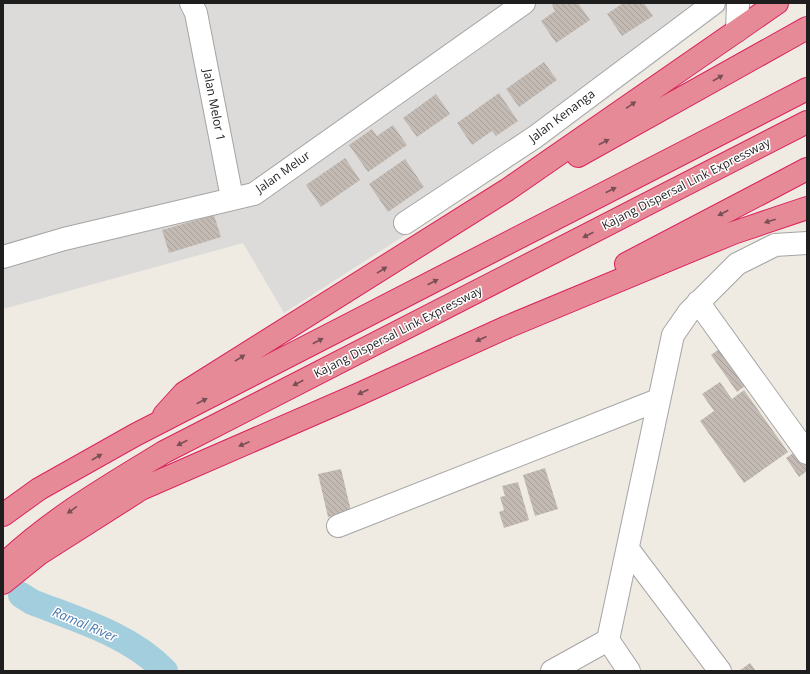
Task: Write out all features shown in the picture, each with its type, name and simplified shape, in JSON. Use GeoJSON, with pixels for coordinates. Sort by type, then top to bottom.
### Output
{"type":"FeatureCollection","features":[{"type":"Feature","properties":{"kind":"highway"},"geometry":{"type":"LineString","coordinates":[[155,425],[184,393],[349,291],[507,190],[777,3]]}},
{"type":"Feature","properties":{"kind":"highway"},"geometry":{"type":"LineString","coordinates":[[507,190],[564,163],[615,136],[807,28]]}},
{"type":"Feature","properties":{"kind":"highway"},"geometry":{"type":"LineString","coordinates":[[3,514],[39,489],[155,425],[807,89]]}},
{"type":"Feature","properties":{"kind":"highway","name":"Kajang Dispersal Link Expressway"},"geometry":{"type":"LineString","coordinates":[[3,565],[20,548],[88,498],[164,452],[807,122]]}},
{"type":"Feature","properties":{"kind":"highway"},"geometry":{"type":"LineString","coordinates":[[507,327],[807,169]]}},
{"type":"Feature","properties":{"kind":"highway"},"geometry":{"type":"LineString","coordinates":[[3,583],[38,554],[140,489],[357,395],[507,327],[733,233],[807,208]]}},
{"type":"Feature","properties":{"kind":"street","name":"Jalan Melur"},"geometry":{"type":"LineString","coordinates":[[3,257],[72,237],[254,194],[524,3]]}},
{"type":"Feature","properties":{"kind":"street","name":"Jalan Kenanga"},"geometry":{"type":"LineString","coordinates":[[405,222],[535,137],[714,3]]}},
{"type":"Feature","properties":{"kind":"street"},"geometry":{"type":"LineString","coordinates":[[737,31],[738,3]]}},
{"type":"Feature","properties":{"kind":"street","name":"Jalan Melor 1"},"geometry":{"type":"LineString","coordinates":[[199,6],[232,198]]}},
{"type":"Feature","properties":{"kind":"street"},"geometry":{"type":"LineString","coordinates":[[629,671],[608,640],[673,335],[698,302],[737,264],[775,245],[807,243]]}},
{"type":"Feature","properties":{"kind":"street"},"geometry":{"type":"LineString","coordinates":[[698,302],[807,453]]}},
{"type":"Feature","properties":{"kind":"street"},"geometry":{"type":"LineString","coordinates":[[338,526],[658,400]]}},
{"type":"Feature","properties":{"kind":"street"},"geometry":{"type":"LineString","coordinates":[[628,549],[720,671]]}},
{"type":"Feature","properties":{"kind":"street"},"geometry":{"type":"LineString","coordinates":[[552,671],[608,640]]}},
{"type":"Feature","properties":{"kind":"shaded area"},"geometry":{"type":"Polygon","coordinates":[[[3,3],[735,3],[544,146],[284,313],[243,243],[3,309],[3,3]]]}},
{"type":"Feature","properties":{"kind":"building"},"geometry":{"type":"Polygon","coordinates":[[[551,3],[578,3],[590,20],[556,43],[541,21],[555,11],[551,3]]]}},
{"type":"Feature","properties":{"kind":"building"},"geometry":{"type":"Polygon","coordinates":[[[623,3],[644,3],[653,16],[622,36],[607,14],[623,3]]]}},
{"type":"Feature","properties":{"kind":"building"},"geometry":{"type":"Polygon","coordinates":[[[544,62],[557,80],[519,107],[506,89],[544,62]]]}},
{"type":"Feature","properties":{"kind":"building"},"geometry":{"type":"Polygon","coordinates":[[[499,93],[518,121],[496,136],[492,131],[472,145],[457,123],[499,93]]]}},
{"type":"Feature","properties":{"kind":"building"},"geometry":{"type":"Polygon","coordinates":[[[436,94],[450,114],[417,137],[403,118],[436,94]]]}},
{"type":"Feature","properties":{"kind":"building"},"geometry":{"type":"Polygon","coordinates":[[[393,125],[407,145],[368,172],[349,145],[372,129],[377,136],[393,125]]]}},
{"type":"Feature","properties":{"kind":"building"},"geometry":{"type":"Polygon","coordinates":[[[345,158],[360,180],[321,207],[306,185],[345,158]]]}},
{"type":"Feature","properties":{"kind":"building"},"geometry":{"type":"Polygon","coordinates":[[[405,159],[424,187],[388,212],[369,184],[405,159]]]}},
{"type":"Feature","properties":{"kind":"building"},"geometry":{"type":"Polygon","coordinates":[[[214,215],[221,237],[169,253],[162,230],[214,215]]]}},
{"type":"Feature","properties":{"kind":"building"},"geometry":{"type":"Polygon","coordinates":[[[722,347],[749,383],[737,392],[711,355],[722,347]]]}},
{"type":"Feature","properties":{"kind":"building"},"geometry":{"type":"Polygon","coordinates":[[[720,382],[732,399],[744,390],[788,452],[744,483],[700,421],[714,411],[702,394],[720,382]]]}},
{"type":"Feature","properties":{"kind":"building"},"geometry":{"type":"Polygon","coordinates":[[[798,450],[807,463],[807,471],[799,477],[786,458],[798,450]]]}},
{"type":"Feature","properties":{"kind":"building"},"geometry":{"type":"Polygon","coordinates":[[[545,468],[558,509],[535,516],[523,475],[545,468]]]}},
{"type":"Feature","properties":{"kind":"building"},"geometry":{"type":"Polygon","coordinates":[[[341,469],[351,511],[328,517],[318,474],[341,469]]]}},
{"type":"Feature","properties":{"kind":"building"},"geometry":{"type":"Polygon","coordinates":[[[518,482],[529,520],[504,528],[499,512],[504,510],[500,497],[505,496],[502,486],[518,482]]]}},
{"type":"Feature","properties":{"kind":"building"},"geometry":{"type":"Polygon","coordinates":[[[750,663],[756,671],[739,671],[750,663]]]}},
{"type":"Feature","properties":{"kind":"waterway","name":"Ramal River"},"geometry":{"type":"LineString","coordinates":[[21,595],[32,602],[85,622],[120,638],[151,658],[165,671]]}}]}
